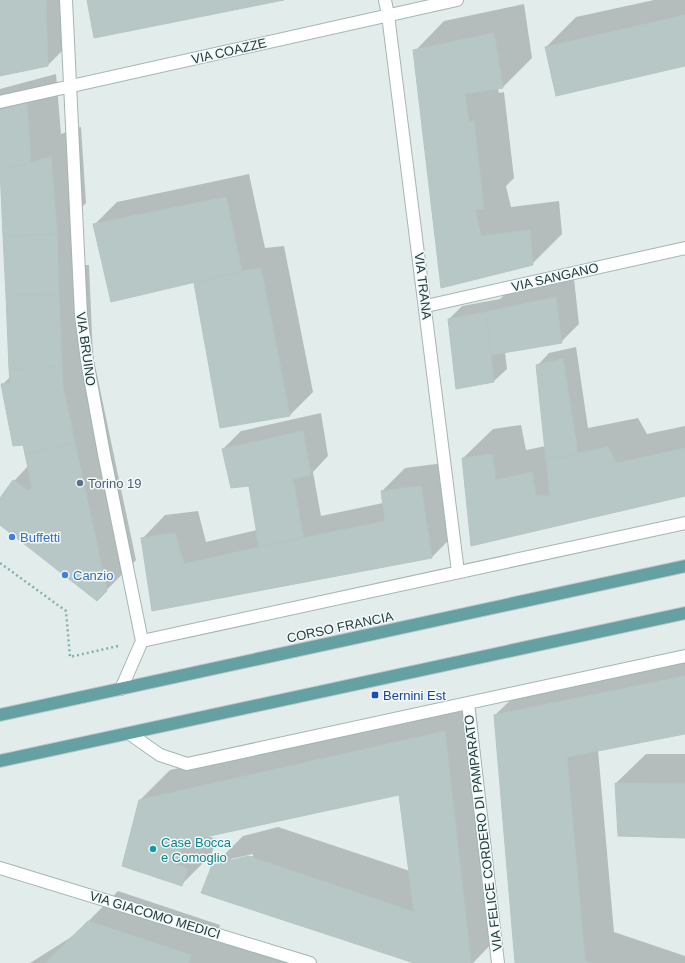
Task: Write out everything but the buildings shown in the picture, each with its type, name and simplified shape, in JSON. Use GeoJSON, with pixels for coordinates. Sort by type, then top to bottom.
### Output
{"type":"FeatureCollection","features":[{"type":"Feature","properties":{"kind":"main road","name":"CORSO FRANCIA"},"geometry":{"type":"LineString","coordinates":[[0,715],[685,566]]}},
{"type":"Feature","properties":{"kind":"main road"},"geometry":{"type":"LineString","coordinates":[[0,761],[685,613]]}},
{"type":"Feature","properties":{"kind":"street","name":"VIA BRUINO"},"geometry":{"type":"LineString","coordinates":[[66,0],[80,315],[86,361],[142,641]]}},
{"type":"Feature","properties":{"kind":"street","name":"VIA TRANA"},"geometry":{"type":"LineString","coordinates":[[385,0],[426,306],[458,572]]}},
{"type":"Feature","properties":{"kind":"street","name":"VIA COAZZE"},"geometry":{"type":"LineString","coordinates":[[0,102],[457,0]]}},
{"type":"Feature","properties":{"kind":"street","name":"VIA SANGANO"},"geometry":{"type":"LineString","coordinates":[[426,306],[685,248]]}},
{"type":"Feature","properties":{"kind":"street"},"geometry":{"type":"LineString","coordinates":[[122,689],[142,641],[685,523]]}},
{"type":"Feature","properties":{"kind":"street"},"geometry":{"type":"LineString","coordinates":[[130,734],[160,755],[188,764],[685,656]]}},
{"type":"Feature","properties":{"kind":"street","name":"VIA FELICE CORDERO DI PAMPARATO"},"geometry":{"type":"LineString","coordinates":[[468,703],[498,963]]}},
{"type":"Feature","properties":{"kind":"street","name":"VIA GIACOMO MEDICI"},"geometry":{"type":"LineString","coordinates":[[0,868],[310,963]]}},
{"type":"Feature","properties":{"kind":"path"},"geometry":{"type":"LineString","coordinates":[[0,563],[66,611],[70,657],[142,641]]}},
{"type":"Feature","properties":{"kind":"place","name":"Torino 19"},"geometry":{"type":"Point","coordinates":[80,483]}},
{"type":"Feature","properties":{"kind":"place","name":"Buffetti"},"geometry":{"type":"Point","coordinates":[12,537]}},
{"type":"Feature","properties":{"kind":"place","name":"Canzio"},"geometry":{"type":"Point","coordinates":[65,575]}},
{"type":"Feature","properties":{"kind":"place","name":"Bernini Est"},"geometry":{"type":"Point","coordinates":[375,695]}},
{"type":"Feature","properties":{"kind":"place","name":"Case Bocca e Comoglio"},"geometry":{"type":"Point","coordinates":[153,849]}}]}
